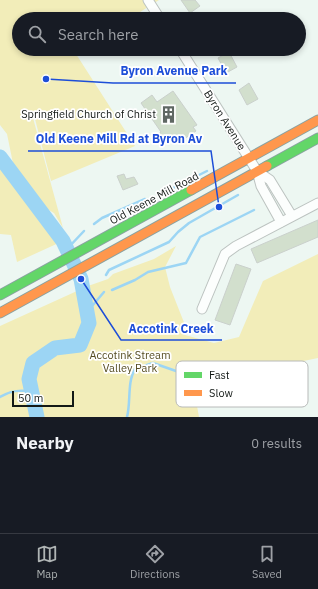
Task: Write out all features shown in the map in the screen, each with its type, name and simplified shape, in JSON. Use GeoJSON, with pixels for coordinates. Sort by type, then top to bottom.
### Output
{"type":"FeatureCollection","features":[{"type":"Feature","properties":{"kind":"main road","name":"Old Keene Mill Road"},"geometry":{"type":"LineString","coordinates":[[0,295],[318,120]]}},
{"type":"Feature","properties":{"kind":"main road"},"geometry":{"type":"LineString","coordinates":[[0,313],[318,138]]}},
{"type":"Feature","properties":{"kind":"street"},"geometry":{"type":"LineString","coordinates":[[148,0],[156,12]]}},
{"type":"Feature","properties":{"kind":"street","name":"Byron Avenue"},"geometry":{"type":"LineString","coordinates":[[184,56],[258,171]]}},
{"type":"Feature","properties":{"kind":"street"},"geometry":{"type":"LineString","coordinates":[[258,171],[270,180],[292,216]]}},
{"type":"Feature","properties":{"kind":"street"},"geometry":{"type":"LineString","coordinates":[[258,171],[260,186],[281,222]]}},
{"type":"Feature","properties":{"kind":"street"},"geometry":{"type":"LineString","coordinates":[[202,309],[225,254],[236,246],[318,203]]}},
{"type":"Feature","properties":{"kind":"green space"},"geometry":{"type":"Polygon","coordinates":[[[0,0],[159,0],[140,12],[12,12],[12,56],[77,56],[135,146],[51,181],[35,119],[33,118],[63,228],[54,213],[37,203],[63,241],[17,262],[11,235],[0,234],[0,158],[17,183],[7,134],[0,125],[0,0]]]}},
{"type":"Feature","properties":{"kind":"green space","name":"Accotink Stream Valley Park"},"geometry":{"type":"Polygon","coordinates":[[[176,246],[165,267],[170,287],[185,325],[185,335],[214,343],[239,337],[263,281],[318,254],[318,358],[304,361],[176,361],[176,407],[197,407],[199,417],[0,417],[0,326],[88,286],[108,279],[113,274],[154,259],[176,246]]]}},
{"type":"Feature","properties":{"kind":"building"},"geometry":{"type":"Polygon","coordinates":[[[181,0],[195,0],[200,6],[189,12],[181,0]]]}},
{"type":"Feature","properties":{"kind":"building"},"geometry":{"type":"Polygon","coordinates":[[[222,56],[231,56],[237,67],[226,73],[218,58],[222,56]]]}},
{"type":"Feature","properties":{"kind":"building"},"geometry":{"type":"Polygon","coordinates":[[[249,83],[258,99],[247,105],[239,90],[249,83]]]}},
{"type":"Feature","properties":{"kind":"building","name":"Springfield Church of Christ"},"geometry":{"type":"Polygon","coordinates":[[[173,91],[197,125],[193,127],[196,131],[184,139],[181,135],[169,142],[166,138],[160,142],[156,136],[161,132],[141,103],[152,95],[157,102],[173,91]]]}},
{"type":"Feature","properties":{"kind":"building"},"geometry":{"type":"Polygon","coordinates":[[[124,174],[126,179],[134,177],[138,184],[123,190],[117,176],[124,174]]]}},
{"type":"Feature","properties":{"kind":"building"},"geometry":{"type":"Polygon","coordinates":[[[318,220],[318,237],[257,263],[251,249],[318,220]]]}},
{"type":"Feature","properties":{"kind":"building"},"geometry":{"type":"Polygon","coordinates":[[[236,264],[251,269],[230,325],[215,320],[236,264]]]}},
{"type":"Feature","properties":{"kind":"waterway"},"geometry":{"type":"LineString","coordinates":[[0,157],[63,241],[81,279],[89,323],[80,345],[55,348],[33,363],[29,379],[37,417]]}},
{"type":"Feature","properties":{"kind":"waterway"},"geometry":{"type":"LineString","coordinates":[[157,193],[173,188],[207,171]]}},
{"type":"Feature","properties":{"kind":"waterway"},"geometry":{"type":"LineString","coordinates":[[106,275],[109,270],[169,242],[189,223],[238,195]]}},
{"type":"Feature","properties":{"kind":"waterway"},"geometry":{"type":"LineString","coordinates":[[94,224],[102,218],[145,199]]}},
{"type":"Feature","properties":{"kind":"waterway"},"geometry":{"type":"LineString","coordinates":[[112,290],[135,280],[148,272],[186,263],[200,237],[254,210]]}},
{"type":"Feature","properties":{"kind":"waterway"},"geometry":{"type":"LineString","coordinates":[[67,249],[84,231]]}},
{"type":"Feature","properties":{"kind":"waterway"},"geometry":{"type":"LineString","coordinates":[[87,312],[104,292]]}},
{"type":"Feature","properties":{"kind":"waterway"},"geometry":{"type":"LineString","coordinates":[[127,417],[130,386],[135,369],[153,363],[176,371]]}},
{"type":"Feature","properties":{"kind":"waterway"},"geometry":{"type":"LineString","coordinates":[[0,397],[15,391],[32,392]]}},
{"type":"Feature","properties":{"kind":"traffic: fast"},"geometry":{"type":"LineString","coordinates":[[267,166],[318,138]]}},
{"type":"Feature","properties":{"kind":"traffic: fast"},"geometry":{"type":"LineString","coordinates":[[0,295],[191,190]]}},
{"type":"Feature","properties":{"kind":"traffic: slow"},"geometry":{"type":"LineString","coordinates":[[191,190],[318,120]]}},
{"type":"Feature","properties":{"kind":"traffic: slow"},"geometry":{"type":"LineString","coordinates":[[0,313],[267,166]]}},
{"type":"Feature","properties":{"kind":"place","name":"Byron Avenue Park"},"geometry":{"type":"Point","coordinates":[46,79]}},
{"type":"Feature","properties":{"kind":"place","name":"Springfield Church of Christ"},"geometry":{"type":"Point","coordinates":[169,114]}},
{"type":"Feature","properties":{"kind":"place","name":"Old Keene Mill Rd at Byron Av"},"geometry":{"type":"Point","coordinates":[219,207]}},
{"type":"Feature","properties":{"kind":"place","name":"Accotink Creek"},"geometry":{"type":"Point","coordinates":[81,279]}}]}
